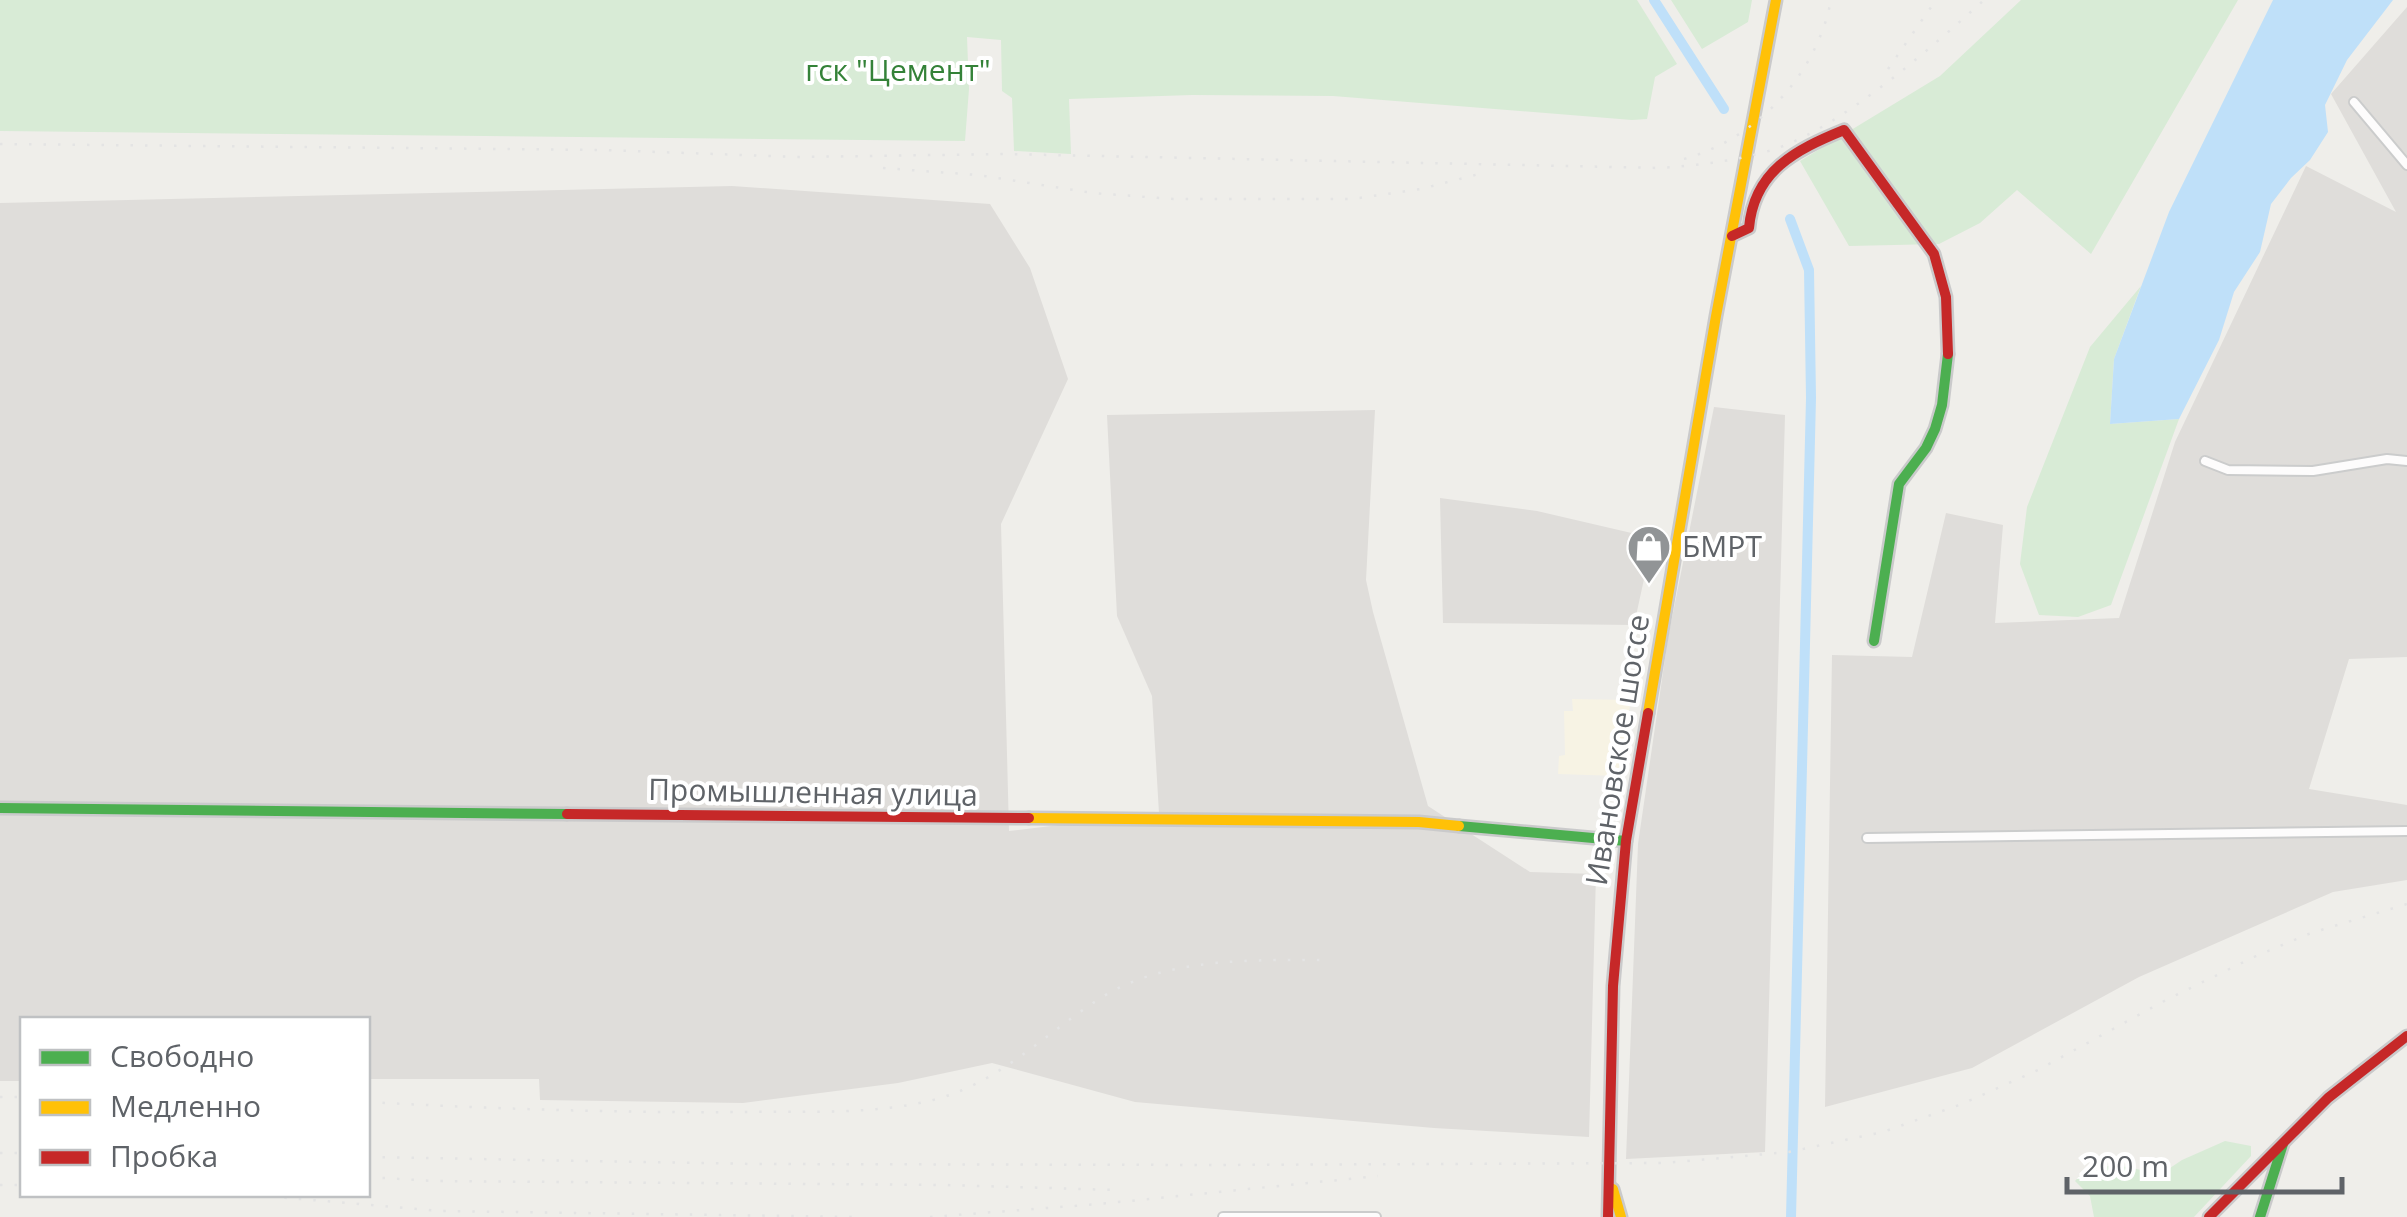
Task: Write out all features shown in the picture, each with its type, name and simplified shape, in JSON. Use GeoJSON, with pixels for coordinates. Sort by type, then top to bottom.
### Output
{"type":"FeatureCollection","features":[{"type":"Feature","properties":{"kind":"main road","name":"Ивановское шоссе"},"geometry":{"type":"LineString","coordinates":[[1608,1217],[1614,986],[1626,841],[1776,0]]}},
{"type":"Feature","properties":{"kind":"main road"},"geometry":{"type":"LineString","coordinates":[[1732,236],[1749,228],[1752,198],[1764,179],[1816,140],[1844,130],[1856,141],[1884,188],[1934,254],[1949,304],[1944,398],[1926,448],[1904,471],[1898,484],[1874,641]]}},
{"type":"Feature","properties":{"kind":"main road","name":"Промышленная улица"},"geometry":{"type":"LineString","coordinates":[[0,808],[1419,822],[1626,841]]}},
{"type":"Feature","properties":{"kind":"main road"},"geometry":{"type":"LineString","coordinates":[[2209,1217],[2350,1078],[2407,1036]]}},
{"type":"Feature","properties":{"kind":"main road"},"geometry":{"type":"LineString","coordinates":[[2223,1217],[2284,1144]]}},
{"type":"Feature","properties":{"kind":"main road"},"geometry":{"type":"LineString","coordinates":[[2260,1217],[2284,1144]]}},
{"type":"Feature","properties":{"kind":"main road"},"geometry":{"type":"LineString","coordinates":[[1609,1176],[1621,1217]]}},
{"type":"Feature","properties":{"kind":"street"},"geometry":{"type":"LineString","coordinates":[[2354,102],[2407,165]]}},
{"type":"Feature","properties":{"kind":"street"},"geometry":{"type":"LineString","coordinates":[[2206,460],[2228,470],[2313,471],[2387,459],[2407,461]]}},
{"type":"Feature","properties":{"kind":"street"},"geometry":{"type":"LineString","coordinates":[[1868,838],[2407,831]]}},
{"type":"Feature","properties":{"kind":"street"},"geometry":{"type":"LineString","coordinates":[[1223,1217],[1376,1217]]}},
{"type":"Feature","properties":{"kind":"shaded area"},"geometry":{"type":"Polygon","coordinates":[[[2407,7],[2407,657],[2349,659],[2309,789],[2407,805],[2407,880],[2333,892],[2139,977],[1972,1068],[1825,1107],[1832,655],[1912,657],[1946,513],[2003,525],[1995,623],[2119,618],[2175,442],[2306,166],[2396,212],[2331,94],[2407,7]]]}},
{"type":"Feature","properties":{"kind":"shaded area"},"geometry":{"type":"Polygon","coordinates":[[[732,186],[990,204],[1030,268],[1068,379],[1001,524],[1009,831],[1159,813],[1152,696],[1117,616],[1107,415],[1375,410],[1366,580],[1428,806],[1530,872],[1596,874],[1589,1137],[1135,1102],[992,1063],[898,1083],[743,1103],[540,1100],[539,1079],[370,1079],[370,1017],[20,1017],[20,1081],[0,1081],[0,203],[732,186]]]}},
{"type":"Feature","properties":{"kind":"shaded area"},"geometry":{"type":"Polygon","coordinates":[[[1714,407],[1785,415],[1765,1152],[1626,1159],[1638,844],[1668,638],[1714,407]]]}},
{"type":"Feature","properties":{"kind":"shaded area"},"geometry":{"type":"Polygon","coordinates":[[[1440,498],[1537,511],[1653,538],[1634,625],[1443,623],[1440,498]]]}},
{"type":"Feature","properties":{"kind":"shaded area"},"geometry":{"type":"Polygon","coordinates":[[[1572,699],[1631,700],[1618,776],[1558,774],[1559,756],[1565,755],[1564,711],[1573,711],[1572,699]]]}},
{"type":"Feature","properties":{"kind":"green space","name":"гск \"Цемент\""},"geometry":{"type":"Polygon","coordinates":[[[0,0],[1637,0],[1677,64],[1655,77],[1647,119],[1632,120],[1333,96],[1069,99],[1071,154],[1014,151],[1012,98],[1002,91],[1001,40],[967,37],[965,141],[0,131],[0,0]]]}},
{"type":"Feature","properties":{"kind":"green space"},"geometry":{"type":"Polygon","coordinates":[[[1671,0],[1752,0],[1748,22],[1702,49],[1671,0]]]}},
{"type":"Feature","properties":{"kind":"green space"},"geometry":{"type":"Polygon","coordinates":[[[2021,0],[2238,0],[2091,254],[2017,190],[1980,223],[1939,244],[1849,246],[1800,161],[1940,76],[2021,0]]]}},
{"type":"Feature","properties":{"kind":"green space"},"geometry":{"type":"Polygon","coordinates":[[[2141,286],[2114,359],[2110,424],[2179,419],[2111,605],[2078,617],[2039,615],[2020,564],[2027,507],[2090,347],[2141,286]]]}},
{"type":"Feature","properties":{"kind":"green space"},"geometry":{"type":"Polygon","coordinates":[[[2225,1141],[2251,1146],[2251,1156],[2194,1217],[2094,1217],[2090,1196],[2075,1181],[2093,1169],[2115,1166],[2158,1176],[2182,1160],[2225,1141]]]}},
{"type":"Feature","properties":{"kind":"water"},"geometry":{"type":"Polygon","coordinates":[[[2273,0],[2393,0],[2347,60],[2325,105],[2328,132],[2310,160],[2271,204],[2260,252],[2234,292],[2219,340],[2179,419],[2110,424],[2114,359],[2169,212],[2273,0]]]}},
{"type":"Feature","properties":{"kind":"waterway"},"geometry":{"type":"LineString","coordinates":[[1654,0],[1724,109]]}},
{"type":"Feature","properties":{"kind":"waterway"},"geometry":{"type":"LineString","coordinates":[[1790,219],[1809,270],[1811,398],[1791,1217]]}},
{"type":"Feature","properties":{"kind":"railway"},"geometry":{"type":"LineString","coordinates":[[1684,159],[1736,136],[1780,100],[1812,53],[1831,0]]}},
{"type":"Feature","properties":{"kind":"railway"},"geometry":{"type":"LineString","coordinates":[[1888,69],[1936,0]]}},
{"type":"Feature","properties":{"kind":"railway"},"geometry":{"type":"LineString","coordinates":[[0,144],[602,150],[799,157],[1005,154],[1660,168],[1747,157],[1801,138],[1885,84],[1984,0]]}},
{"type":"Feature","properties":{"kind":"railway"},"geometry":{"type":"LineString","coordinates":[[883,168],[978,175],[1093,193],[1173,199],[1352,199],[1421,189],[1483,173]]}},
{"type":"Feature","properties":{"kind":"railway"},"geometry":{"type":"LineString","coordinates":[[370,1157],[754,1164],[1212,1165],[1665,1163],[1789,1152],[1883,1132],[1962,1104],[2038,1070],[2256,956],[2311,933],[2407,904]]}},
{"type":"Feature","properties":{"kind":"railway"},"geometry":{"type":"LineString","coordinates":[[370,1102],[653,1112],[891,1108],[937,1099],[983,1080],[1104,996],[1129,983],[1212,963],[1327,960]]}},
{"type":"Feature","properties":{"kind":"railway"},"geometry":{"type":"LineString","coordinates":[[0,1097],[20,1097]]}},
{"type":"Feature","properties":{"kind":"railway"},"geometry":{"type":"LineString","coordinates":[[0,1153],[20,1153]]}},
{"type":"Feature","properties":{"kind":"railway"},"geometry":{"type":"LineString","coordinates":[[930,1217],[1378,1176]]}},
{"type":"Feature","properties":{"kind":"railway"},"geometry":{"type":"LineString","coordinates":[[370,1177],[1116,1190]]}},
{"type":"Feature","properties":{"kind":"railway"},"geometry":{"type":"LineString","coordinates":[[0,1185],[20,1185]]}},
{"type":"Feature","properties":{"kind":"railway"},"geometry":{"type":"LineString","coordinates":[[276,1197],[441,1211],[858,1217]]}},
{"type":"Feature","properties":{"kind":"traffic: fast"},"geometry":{"type":"LineString","coordinates":[[1874,641],[1899,484],[1935,429],[1948,354]]}},
{"type":"Feature","properties":{"kind":"traffic: fast"},"geometry":{"type":"LineString","coordinates":[[0,808],[567,814]]}},
{"type":"Feature","properties":{"kind":"traffic: fast"},"geometry":{"type":"LineString","coordinates":[[1459,826],[1626,841]]}},
{"type":"Feature","properties":{"kind":"traffic: fast"},"geometry":{"type":"LineString","coordinates":[[2260,1217],[2283,1144]]}},
{"type":"Feature","properties":{"kind":"traffic: slow"},"geometry":{"type":"LineString","coordinates":[[1648,713],[1716,316],[1776,0]]}},
{"type":"Feature","properties":{"kind":"traffic: slow"},"geometry":{"type":"LineString","coordinates":[[1029,818],[1419,822],[1459,826]]}},
{"type":"Feature","properties":{"kind":"traffic: slow"},"geometry":{"type":"LineString","coordinates":[[1613,1189],[1621,1217]]}},
{"type":"Feature","properties":{"kind":"traffic: jam"},"geometry":{"type":"LineString","coordinates":[[1732,236],[1749,228],[1759,191],[1780,165],[1844,130],[1934,254],[1946,297],[1948,354]]}},
{"type":"Feature","properties":{"kind":"traffic: jam"},"geometry":{"type":"LineString","coordinates":[[1608,1217],[1613,986],[1626,841],[1648,713]]}},
{"type":"Feature","properties":{"kind":"traffic: jam"},"geometry":{"type":"LineString","coordinates":[[567,814],[1029,818]]}},
{"type":"Feature","properties":{"kind":"traffic: jam"},"geometry":{"type":"LineString","coordinates":[[2209,1217],[2328,1098],[2407,1036]]}},
{"type":"Feature","properties":{"kind":"place","name":"БМРТ"},"geometry":{"type":"Point","coordinates":[1649,585]}}]}
